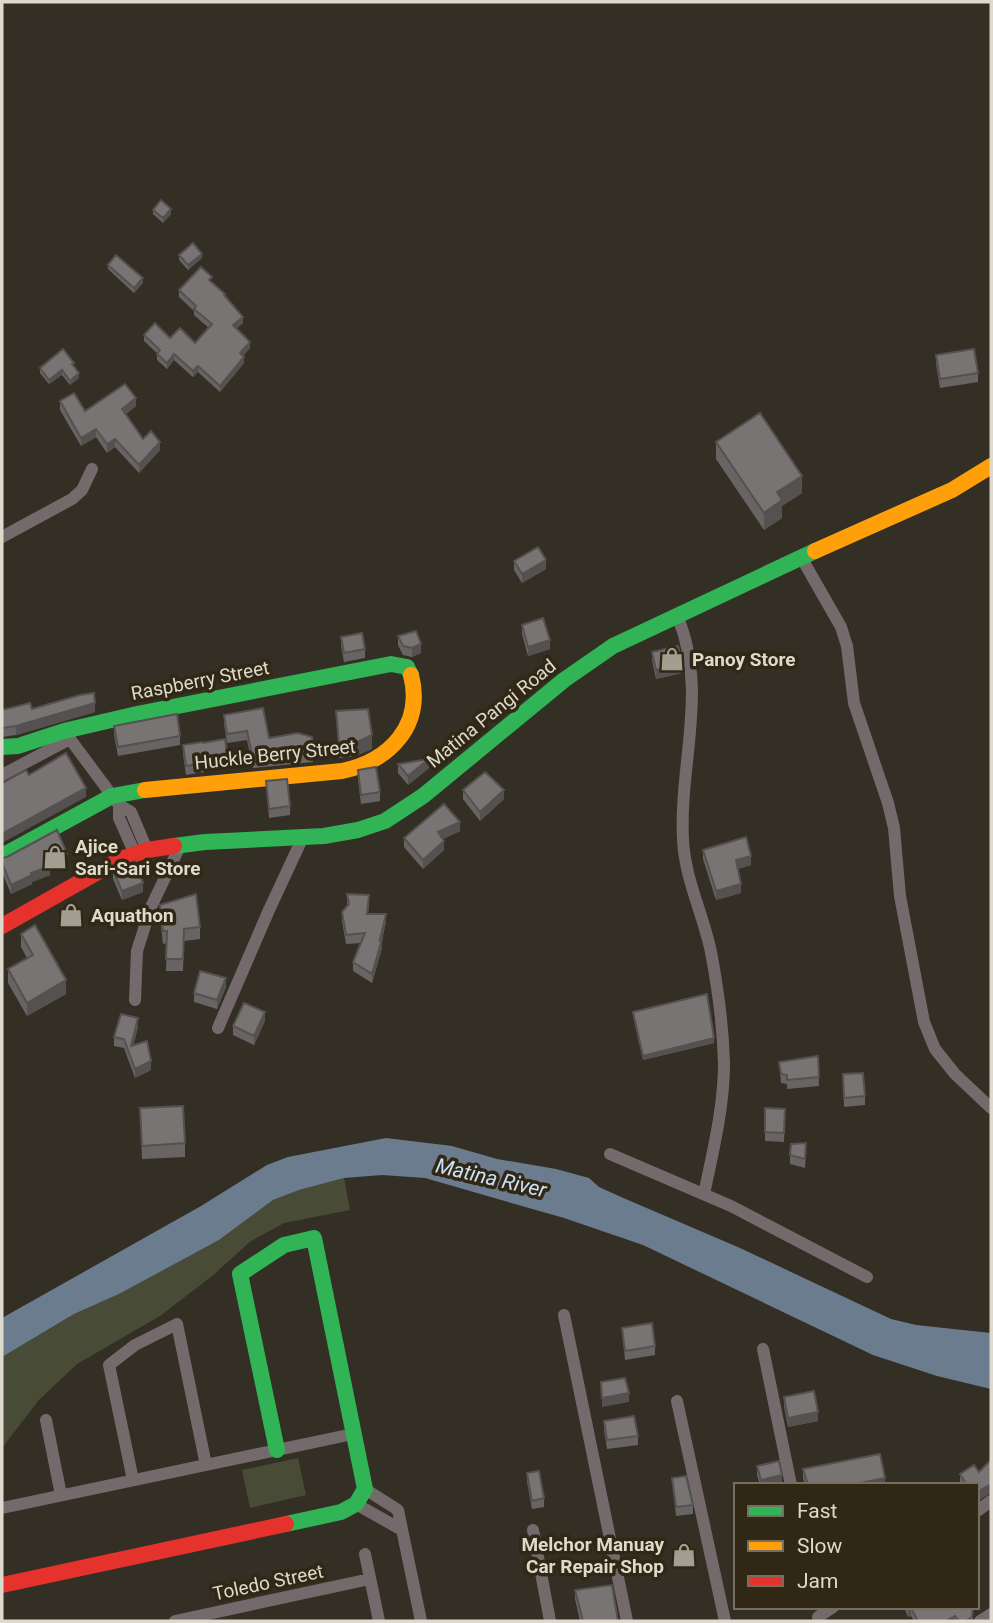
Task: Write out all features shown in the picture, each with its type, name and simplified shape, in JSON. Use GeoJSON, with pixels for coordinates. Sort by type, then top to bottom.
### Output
{"type":"FeatureCollection","features":[{"type":"Feature","properties":{"kind":"street","name":"Matina Pangi Road"},"geometry":{"type":"LineString","coordinates":[[2,926],[121,859],[141,852],[181,844],[303,837],[358,830],[379,824],[398,814],[589,662],[613,646],[801,557],[952,490],[991,466]]}},
{"type":"Feature","properties":{"kind":"street"},"geometry":{"type":"LineString","coordinates":[[2,537],[72,499],[82,490],[92,469]]}},
{"type":"Feature","properties":{"kind":"street"},"geometry":{"type":"LineString","coordinates":[[801,557],[841,627],[847,646],[854,703],[894,828],[900,896],[924,1022],[935,1049],[955,1074],[991,1108]]}},
{"type":"Feature","properties":{"kind":"street"},"geometry":{"type":"LineString","coordinates":[[677,615],[686,636],[693,684],[682,813],[686,866],[716,974],[724,1064],[718,1122],[705,1194]]}},
{"type":"Feature","properties":{"kind":"street","name":"Raspberry Street"},"geometry":{"type":"LineString","coordinates":[[4,748],[67,735],[166,707],[391,664],[407,667]]}},
{"type":"Feature","properties":{"kind":"street","name":"Huckle Berry Street"},"geometry":{"type":"LineString","coordinates":[[2,856],[138,789],[342,771],[370,763],[391,750],[408,723],[413,688],[407,667]]}},
{"type":"Feature","properties":{"kind":"street"},"geometry":{"type":"LineString","coordinates":[[4,748],[8,772],[67,735],[116,800],[119,818],[141,852]]}},
{"type":"Feature","properties":{"kind":"street"},"geometry":{"type":"LineString","coordinates":[[218,1028],[303,837]]}},
{"type":"Feature","properties":{"kind":"street"},"geometry":{"type":"LineString","coordinates":[[135,1000],[137,951],[151,907],[181,844]]}},
{"type":"Feature","properties":{"kind":"street"},"geometry":{"type":"LineString","coordinates":[[610,1154],[756,1218],[867,1278]]}},
{"type":"Feature","properties":{"kind":"street"},"geometry":{"type":"LineString","coordinates":[[277,1450],[240,1274],[271,1252],[314,1238],[353,1434],[360,1497]]}},
{"type":"Feature","properties":{"kind":"street"},"geometry":{"type":"LineString","coordinates":[[564,1315],[627,1621]]}},
{"type":"Feature","properties":{"kind":"street"},"geometry":{"type":"LineString","coordinates":[[132,1480],[109,1365],[135,1345],[177,1324],[206,1465]]}},
{"type":"Feature","properties":{"kind":"street"},"geometry":{"type":"LineString","coordinates":[[763,1349],[791,1483]]}},
{"type":"Feature","properties":{"kind":"street"},"geometry":{"type":"LineString","coordinates":[[677,1401],[725,1621]]}},
{"type":"Feature","properties":{"kind":"street"},"geometry":{"type":"LineString","coordinates":[[46,1420],[61,1496]]}},
{"type":"Feature","properties":{"kind":"street"},"geometry":{"type":"LineString","coordinates":[[2,1508],[353,1434]]}},
{"type":"Feature","properties":{"kind":"street"},"geometry":{"type":"LineString","coordinates":[[360,1497],[395,1507],[400,1515],[421,1621]]}},
{"type":"Feature","properties":{"kind":"street"},"geometry":{"type":"LineString","coordinates":[[2,1585],[341,1512],[360,1497]]}},
{"type":"Feature","properties":{"kind":"street"},"geometry":{"type":"LineString","coordinates":[[533,1530],[550,1621]]}},
{"type":"Feature","properties":{"kind":"street"},"geometry":{"type":"LineString","coordinates":[[365,1554],[379,1621]]}},
{"type":"Feature","properties":{"kind":"street","name":"Toledo Street"},"geometry":{"type":"LineString","coordinates":[[175,1621],[227,1616],[370,1579]]}},
{"type":"Feature","properties":{"kind":"street"},"geometry":{"type":"LineString","coordinates":[[980,1621],[991,1614]]}},
{"type":"Feature","properties":{"kind":"green space"},"geometry":{"type":"Polygon","coordinates":[[[344,1178],[350,1210],[284,1223],[251,1241],[212,1276],[160,1316],[77,1364],[38,1401],[2,1448],[2,1357],[74,1314],[119,1294],[219,1240],[273,1200],[344,1178]]]}},
{"type":"Feature","properties":{"kind":"green space"},"geometry":{"type":"Polygon","coordinates":[[[298,1458],[306,1495],[250,1508],[242,1470],[298,1458]]]}},
{"type":"Feature","properties":{"kind":"water","name":"Matina River"},"geometry":{"type":"Polygon","coordinates":[[[386,1138],[452,1146],[497,1159],[556,1169],[589,1178],[599,1187],[740,1248],[891,1319],[916,1325],[991,1333],[991,1389],[937,1376],[873,1355],[643,1245],[564,1218],[425,1178],[382,1175],[344,1178],[273,1200],[219,1240],[119,1294],[74,1314],[2,1357],[2,1318],[201,1206],[267,1165],[288,1157],[386,1138]]]}},
{"type":"Feature","properties":{"kind":"building"},"geometry":{"type":"Polygon","coordinates":[[[161,200],[171,209],[163,218],[153,210],[161,200]]]}},
{"type":"Feature","properties":{"kind":"building"},"geometry":{"type":"Polygon","coordinates":[[[193,243],[202,254],[188,265],[179,255],[193,243]]]}},
{"type":"Feature","properties":{"kind":"building"},"geometry":{"type":"Polygon","coordinates":[[[116,255],[143,278],[134,288],[108,265],[116,255]]]}},
{"type":"Feature","properties":{"kind":"building"},"geometry":{"type":"Polygon","coordinates":[[[201,267],[212,277],[209,280],[225,294],[243,317],[233,325],[250,342],[240,353],[244,357],[220,386],[198,366],[193,371],[174,354],[167,363],[157,354],[160,350],[144,335],[155,323],[170,338],[180,328],[195,343],[212,324],[194,309],[196,306],[179,290],[201,267]]]}},
{"type":"Feature","properties":{"kind":"building"},"geometry":{"type":"Polygon","coordinates":[[[63,349],[79,373],[70,381],[62,370],[49,380],[40,368],[63,349]]]}},
{"type":"Feature","properties":{"kind":"building"},"geometry":{"type":"Polygon","coordinates":[[[974,349],[978,373],[940,379],[936,355],[974,349]]]}},
{"type":"Feature","properties":{"kind":"building"},"geometry":{"type":"Polygon","coordinates":[[[125,384],[136,398],[122,409],[143,439],[151,431],[160,442],[139,465],[115,439],[107,444],[96,429],[81,438],[60,401],[74,393],[85,411],[125,384]]]}},
{"type":"Feature","properties":{"kind":"building"},"geometry":{"type":"Polygon","coordinates":[[[760,413],[802,476],[777,492],[782,500],[764,513],[716,442],[760,413]]]}},
{"type":"Feature","properties":{"kind":"building"},"geometry":{"type":"Polygon","coordinates":[[[538,547],[546,560],[522,574],[514,561],[538,547]]]}},
{"type":"Feature","properties":{"kind":"building"},"geometry":{"type":"Polygon","coordinates":[[[543,618],[550,640],[528,647],[522,625],[543,618]]]}},
{"type":"Feature","properties":{"kind":"building"},"geometry":{"type":"Polygon","coordinates":[[[416,631],[421,644],[412,648],[403,646],[398,636],[416,631]]]}},
{"type":"Feature","properties":{"kind":"building"},"geometry":{"type":"Polygon","coordinates":[[[362,633],[365,649],[344,653],[341,637],[362,633]]]}},
{"type":"Feature","properties":{"kind":"building"},"geometry":{"type":"Polygon","coordinates":[[[678,646],[682,664],[656,670],[652,652],[678,646]]]}},
{"type":"Feature","properties":{"kind":"building"},"geometry":{"type":"Polygon","coordinates":[[[94,693],[95,703],[2,728],[2,710],[30,703],[32,709],[94,693]]]}},
{"type":"Feature","properties":{"kind":"building"},"geometry":{"type":"Polygon","coordinates":[[[263,708],[269,738],[298,733],[312,737],[313,753],[253,759],[247,731],[227,734],[224,715],[263,708]]]}},
{"type":"Feature","properties":{"kind":"building"},"geometry":{"type":"Polygon","coordinates":[[[368,709],[372,735],[355,743],[339,744],[336,711],[368,709]]]}},
{"type":"Feature","properties":{"kind":"building"},"geometry":{"type":"Polygon","coordinates":[[[177,714],[180,736],[118,747],[114,726],[177,714]]]}},
{"type":"Feature","properties":{"kind":"building"},"geometry":{"type":"Polygon","coordinates":[[[225,739],[228,759],[186,766],[183,745],[225,739]]]}},
{"type":"Feature","properties":{"kind":"building"},"geometry":{"type":"Polygon","coordinates":[[[66,753],[86,788],[2,834],[2,783],[26,770],[29,775],[66,753]]]}},
{"type":"Feature","properties":{"kind":"building"},"geometry":{"type":"Polygon","coordinates":[[[429,759],[408,776],[398,764],[429,759]]]}},
{"type":"Feature","properties":{"kind":"building"},"geometry":{"type":"Polygon","coordinates":[[[376,767],[380,792],[361,795],[358,770],[376,767]]]}},
{"type":"Feature","properties":{"kind":"building"},"geometry":{"type":"Polygon","coordinates":[[[485,772],[504,790],[480,812],[463,790],[485,772]]]}},
{"type":"Feature","properties":{"kind":"building"},"geometry":{"type":"Polygon","coordinates":[[[287,779],[290,806],[269,809],[266,781],[287,779]]]}},
{"type":"Feature","properties":{"kind":"building"},"geometry":{"type":"Polygon","coordinates":[[[444,804],[460,822],[438,832],[444,841],[423,860],[404,838],[444,804]]]}},
{"type":"Feature","properties":{"kind":"building"},"geometry":{"type":"Polygon","coordinates":[[[57,830],[67,854],[48,862],[50,866],[11,885],[2,858],[57,830]]]}},
{"type":"Feature","properties":{"kind":"building"},"geometry":{"type":"Polygon","coordinates":[[[746,837],[751,856],[736,860],[741,884],[716,891],[703,850],[746,837]]]}},
{"type":"Feature","properties":{"kind":"building"},"geometry":{"type":"Polygon","coordinates":[[[135,861],[143,883],[122,891],[113,870],[135,861]]]}},
{"type":"Feature","properties":{"kind":"building"},"geometry":{"type":"Polygon","coordinates":[[[196,894],[200,927],[184,929],[183,959],[166,959],[167,931],[163,931],[160,905],[196,894]]]}},
{"type":"Feature","properties":{"kind":"building"},"geometry":{"type":"Polygon","coordinates":[[[347,894],[369,895],[367,914],[386,914],[372,974],[353,962],[365,933],[346,935],[342,912],[349,904],[347,894]]]}},
{"type":"Feature","properties":{"kind":"building"},"geometry":{"type":"Polygon","coordinates":[[[35,925],[66,980],[27,1003],[8,969],[33,955],[21,934],[35,925]]]}},
{"type":"Feature","properties":{"kind":"building"},"geometry":{"type":"Polygon","coordinates":[[[200,971],[226,978],[217,1000],[194,993],[200,971]]]}},
{"type":"Feature","properties":{"kind":"building"},"geometry":{"type":"Polygon","coordinates":[[[707,994],[714,1038],[643,1056],[633,1012],[707,994]]]}},
{"type":"Feature","properties":{"kind":"building"},"geometry":{"type":"Polygon","coordinates":[[[244,1003],[265,1012],[254,1036],[233,1026],[244,1003]]]}},
{"type":"Feature","properties":{"kind":"building"},"geometry":{"type":"Polygon","coordinates":[[[121,1014],[138,1018],[131,1046],[147,1041],[151,1061],[135,1069],[124,1039],[114,1037],[121,1014]]]}},
{"type":"Feature","properties":{"kind":"building"},"geometry":{"type":"Polygon","coordinates":[[[818,1056],[819,1077],[787,1080],[787,1075],[781,1074],[779,1062],[818,1056]]]}},
{"type":"Feature","properties":{"kind":"building"},"geometry":{"type":"Polygon","coordinates":[[[863,1073],[865,1096],[844,1098],[843,1074],[863,1073]]]}},
{"type":"Feature","properties":{"kind":"building"},"geometry":{"type":"Polygon","coordinates":[[[183,1106],[185,1143],[142,1146],[140,1108],[183,1106]]]}},
{"type":"Feature","properties":{"kind":"building"},"geometry":{"type":"Polygon","coordinates":[[[765,1108],[785,1109],[784,1133],[765,1132],[765,1108]]]}},
{"type":"Feature","properties":{"kind":"building"},"geometry":{"type":"Polygon","coordinates":[[[806,1143],[805,1159],[790,1155],[791,1144],[806,1143]]]}},
{"type":"Feature","properties":{"kind":"building"},"geometry":{"type":"Polygon","coordinates":[[[652,1323],[655,1346],[625,1351],[622,1328],[652,1323]]]}},
{"type":"Feature","properties":{"kind":"building"},"geometry":{"type":"Polygon","coordinates":[[[625,1378],[629,1393],[602,1398],[601,1382],[625,1378]]]}},
{"type":"Feature","properties":{"kind":"building"},"geometry":{"type":"Polygon","coordinates":[[[814,1391],[818,1412],[788,1418],[784,1397],[814,1391]]]}},
{"type":"Feature","properties":{"kind":"building"},"geometry":{"type":"Polygon","coordinates":[[[634,1416],[638,1436],[607,1440],[604,1421],[634,1416]]]}},
{"type":"Feature","properties":{"kind":"building"},"geometry":{"type":"Polygon","coordinates":[[[880,1454],[885,1478],[860,1483],[807,1483],[803,1469],[880,1454]]]}},
{"type":"Feature","properties":{"kind":"building"},"geometry":{"type":"Polygon","coordinates":[[[991,1460],[991,1484],[979,1491],[979,1483],[966,1483],[960,1474],[974,1465],[979,1472],[991,1460]]]}},
{"type":"Feature","properties":{"kind":"building"},"geometry":{"type":"Polygon","coordinates":[[[779,1461],[782,1475],[761,1480],[757,1466],[779,1461]]]}},
{"type":"Feature","properties":{"kind":"building"},"geometry":{"type":"Polygon","coordinates":[[[539,1471],[544,1498],[532,1501],[527,1473],[539,1471]]]}},
{"type":"Feature","properties":{"kind":"building"},"geometry":{"type":"Polygon","coordinates":[[[686,1476],[693,1505],[676,1507],[672,1478],[686,1476]]]}},
{"type":"Feature","properties":{"kind":"building"},"geometry":{"type":"Polygon","coordinates":[[[612,1585],[618,1621],[583,1621],[575,1590],[612,1585]]]}},
{"type":"Feature","properties":{"kind":"building"},"geometry":{"type":"Polygon","coordinates":[[[912,1609],[973,1609],[972,1617],[966,1621],[959,1621],[955,1616],[946,1621],[918,1621],[912,1609]]]}},
{"type":"Feature","properties":{"kind":"traffic: fast"},"geometry":{"type":"LineString","coordinates":[[174,846],[324,836],[358,830],[385,821],[423,796],[564,680],[613,646],[815,551]]}},
{"type":"Feature","properties":{"kind":"traffic: fast"},"geometry":{"type":"LineString","coordinates":[[2,747],[18,746],[64,731],[137,714],[391,664],[407,667],[411,675]]}},
{"type":"Feature","properties":{"kind":"traffic: fast"},"geometry":{"type":"LineString","coordinates":[[2,856],[112,796],[145,790]]}},
{"type":"Feature","properties":{"kind":"traffic: fast"},"geometry":{"type":"LineString","coordinates":[[277,1450],[240,1274],[284,1245],[314,1238],[365,1489],[356,1504],[341,1512],[286,1524]]}},
{"type":"Feature","properties":{"kind":"traffic: slow"},"geometry":{"type":"LineString","coordinates":[[815,551],[952,490],[991,466]]}},
{"type":"Feature","properties":{"kind":"traffic: slow"},"geometry":{"type":"LineString","coordinates":[[145,790],[342,771],[359,766],[388,750],[407,725],[414,693],[411,675]]}},
{"type":"Feature","properties":{"kind":"traffic: jam"},"geometry":{"type":"LineString","coordinates":[[2,926],[121,859],[147,850],[174,846]]}},
{"type":"Feature","properties":{"kind":"traffic: jam"},"geometry":{"type":"LineString","coordinates":[[2,1585],[286,1524]]}},
{"type":"Feature","properties":{"kind":"place","name":"Panoy Store"},"geometry":{"type":"Point","coordinates":[672,659]}},
{"type":"Feature","properties":{"kind":"place","name":"Ajice Sari-Sari Store"},"geometry":{"type":"Point","coordinates":[55,857]}},
{"type":"Feature","properties":{"kind":"place","name":"Aquathon"},"geometry":{"type":"Point","coordinates":[71,915]}},
{"type":"Feature","properties":{"kind":"place","name":"Melchor Manuay Car Repair Shop"},"geometry":{"type":"Point","coordinates":[684,1555]}}]}
